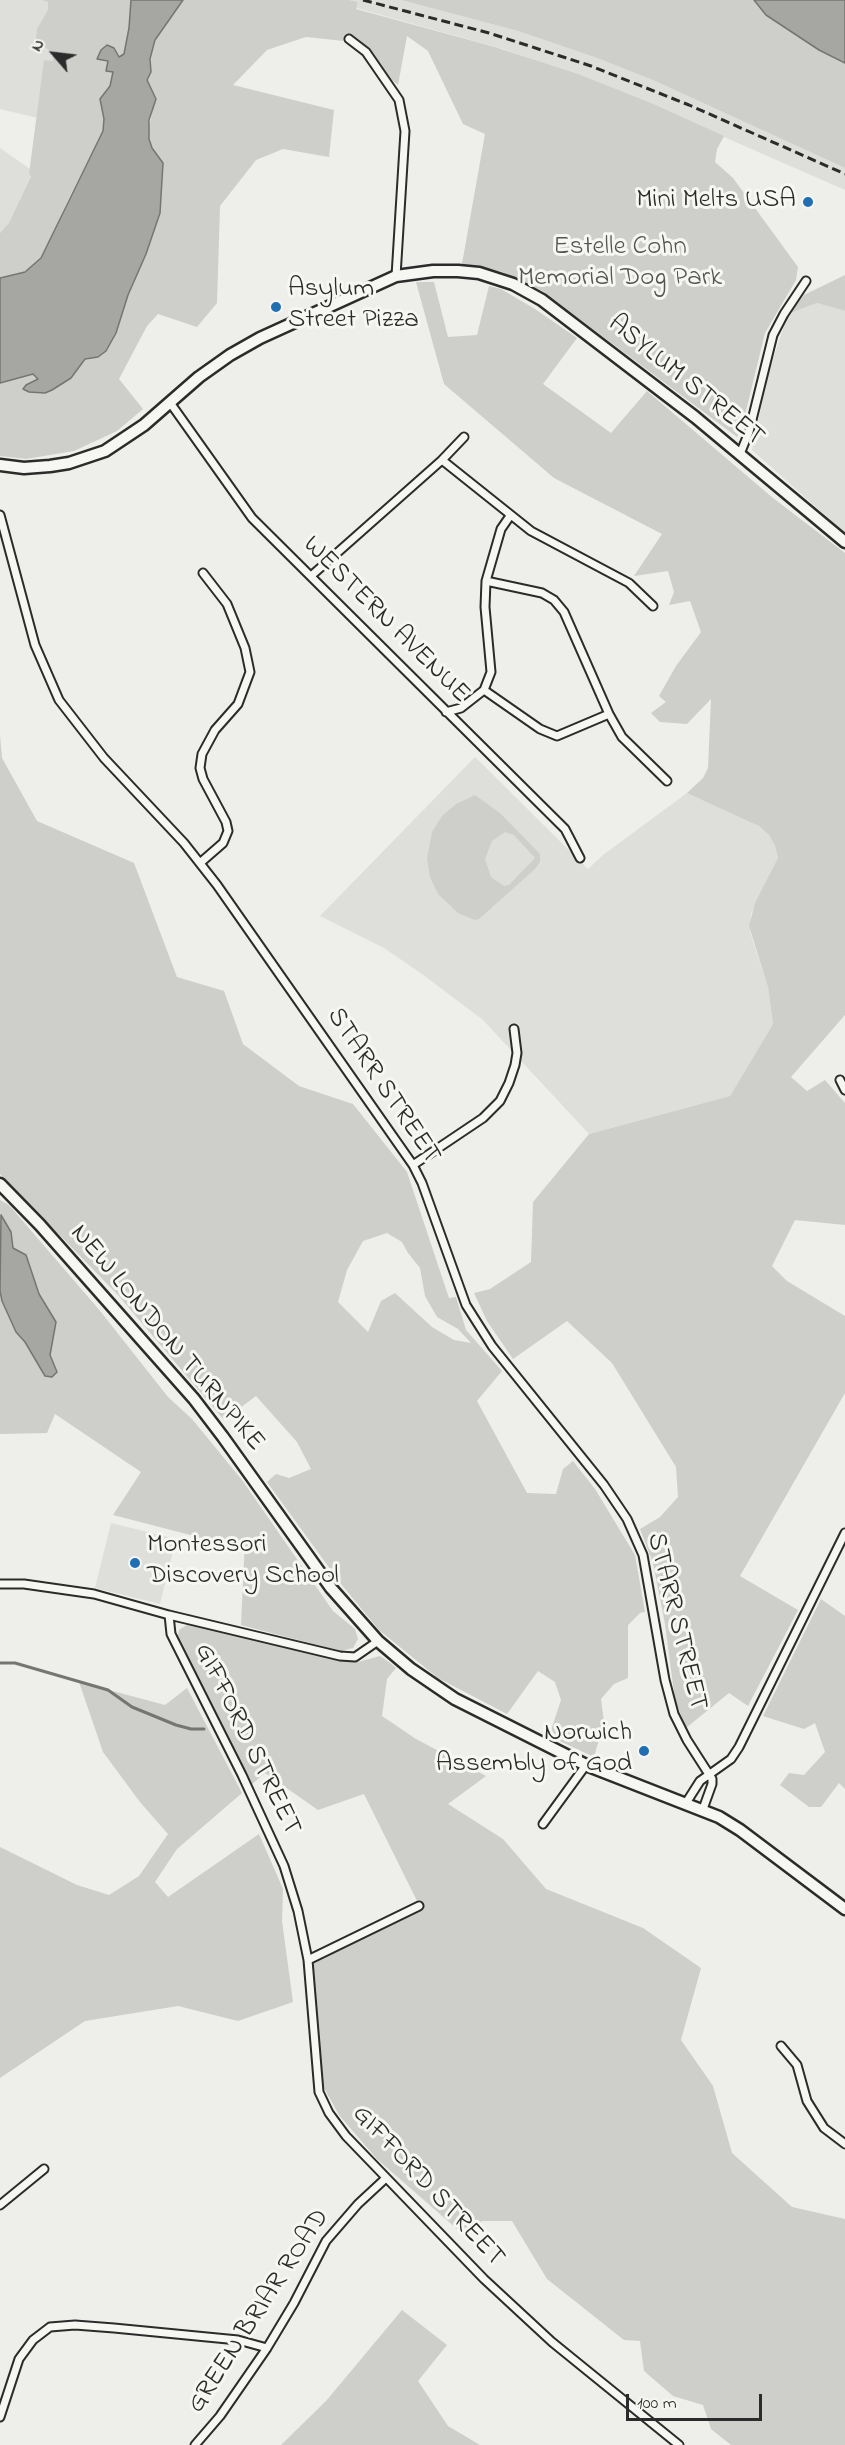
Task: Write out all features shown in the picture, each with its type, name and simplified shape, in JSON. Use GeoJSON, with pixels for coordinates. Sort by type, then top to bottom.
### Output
{"type":"FeatureCollection","features":[{"type":"Feature","properties":{"kind":"main road","name":"ASYLUM STREET"},"geometry":{"type":"LineString","coordinates":[[0,465],[24,468],[50,466],[88,457],[119,443],[171,404],[199,377],[230,355],[261,338],[396,276],[445,270],[479,273],[513,284],[542,300],[661,390],[845,542]]}},
{"type":"Feature","properties":{"kind":"main road","name":"NEW LONDON TURNPIKE"},"geometry":{"type":"LineString","coordinates":[[0,1184],[40,1225],[194,1400],[331,1588],[378,1641],[411,1670],[455,1699],[586,1765],[703,1809],[740,1830],[845,1909]]}},
{"type":"Feature","properties":{"kind":"street"},"geometry":{"type":"LineString","coordinates":[[349,39],[366,52],[399,100],[405,131],[396,276]]}},
{"type":"Feature","properties":{"kind":"street"},"geometry":{"type":"LineString","coordinates":[[740,454],[749,432],[773,335],[787,308],[806,281]]}},
{"type":"Feature","properties":{"kind":"street","name":"WESTERN AVENUE"},"geometry":{"type":"LineString","coordinates":[[171,404],[252,518],[565,829],[580,858]]}},
{"type":"Feature","properties":{"kind":"street"},"geometry":{"type":"LineString","coordinates":[[311,576],[442,460],[464,437]]}},
{"type":"Feature","properties":{"kind":"street"},"geometry":{"type":"LineString","coordinates":[[442,460],[531,531],[629,583],[653,606]]}},
{"type":"Feature","properties":{"kind":"street","name":"STARR STREET"},"geometry":{"type":"LineString","coordinates":[[0,514],[35,645],[60,700],[104,759],[200,863],[413,1165],[422,1183],[466,1305],[492,1346],[604,1485],[627,1519],[643,1555],[664,1680],[672,1708],[687,1740],[709,1773]]}},
{"type":"Feature","properties":{"kind":"street"},"geometry":{"type":"LineString","coordinates":[[446,712],[461,708],[484,690],[491,672],[485,607],[486,581],[501,529],[510,516]]}},
{"type":"Feature","properties":{"kind":"street"},"geometry":{"type":"LineString","coordinates":[[200,863],[221,846],[228,831],[226,822],[202,774],[202,754],[213,734],[238,704],[250,672],[245,648],[227,604],[203,573]]}},
{"type":"Feature","properties":{"kind":"street"},"geometry":{"type":"LineString","coordinates":[[486,581],[542,593],[554,600],[564,612],[609,714],[622,737],[667,781]]}},
{"type":"Feature","properties":{"kind":"street"},"geometry":{"type":"LineString","coordinates":[[484,690],[540,729],[557,736],[609,714]]}},
{"type":"Feature","properties":{"kind":"street"},"geometry":{"type":"LineString","coordinates":[[413,1165],[483,1118],[500,1101],[515,1065],[517,1053],[514,1029]]}},
{"type":"Feature","properties":{"kind":"street"},"geometry":{"type":"LineString","coordinates":[[840,1080],[845,1090]]}},
{"type":"Feature","properties":{"kind":"street"},"geometry":{"type":"LineString","coordinates":[[687,1803],[698,1783],[730,1759],[739,1747],[845,1533]]}},
{"type":"Feature","properties":{"kind":"street"},"geometry":{"type":"LineString","coordinates":[[0,1584],[24,1584],[94,1594],[169,1615],[340,1656],[355,1657],[378,1641]]}},
{"type":"Feature","properties":{"kind":"street","name":"GIFFORD STREET"},"geometry":{"type":"LineString","coordinates":[[169,1615],[171,1634],[242,1775],[284,1866],[298,1911],[308,1960],[319,2092],[329,2113],[346,2136],[484,2279],[552,2342],[679,2445]]}},
{"type":"Feature","properties":{"kind":"street"},"geometry":{"type":"LineString","coordinates":[[543,1824],[586,1765]]}},
{"type":"Feature","properties":{"kind":"street"},"geometry":{"type":"LineString","coordinates":[[703,1809],[712,1784],[709,1773]]}},
{"type":"Feature","properties":{"kind":"street"},"geometry":{"type":"LineString","coordinates":[[308,1960],[419,1906]]}},
{"type":"Feature","properties":{"kind":"street"},"geometry":{"type":"LineString","coordinates":[[781,2046],[796,2065],[807,2101],[824,2128],[845,2144]]}},
{"type":"Feature","properties":{"kind":"street"},"geometry":{"type":"LineString","coordinates":[[0,2205],[44,2169]]}},
{"type":"Feature","properties":{"kind":"street","name":"GREEN BRIAR ROAD"},"geometry":{"type":"LineString","coordinates":[[195,2445],[220,2416],[267,2348],[294,2303],[326,2241],[358,2204],[386,2178]]}},
{"type":"Feature","properties":{"kind":"street"},"geometry":{"type":"LineString","coordinates":[[0,2417],[19,2359],[33,2340],[50,2327],[75,2325],[238,2340],[267,2348]]}},
{"type":"Feature","properties":{"kind":"shaded area"},"geometry":{"type":"Polygon","coordinates":[[[0,0],[54,0],[76,64],[45,60],[38,118],[0,109],[0,0]]]}},
{"type":"Feature","properties":{"kind":"shaded area"},"geometry":{"type":"Polygon","coordinates":[[[131,0],[183,0],[155,40],[150,59],[151,72],[147,80],[156,99],[149,120],[149,139],[152,148],[163,163],[160,213],[146,254],[128,295],[116,333],[106,351],[98,357],[85,359],[71,378],[52,390],[45,393],[29,392],[23,389],[38,379],[33,374],[0,383],[0,278],[25,272],[41,258],[103,131],[104,119],[100,99],[110,86],[113,72],[106,71],[108,61],[97,59],[101,50],[107,45],[114,48],[119,57],[124,54],[131,0]]]}},
{"type":"Feature","properties":{"kind":"shaded area"},"geometry":{"type":"Polygon","coordinates":[[[349,0],[401,0],[518,31],[597,58],[655,81],[845,168],[845,190],[603,84],[503,49],[356,8],[358,2],[349,0]]]}},
{"type":"Feature","properties":{"kind":"shaded area"},"geometry":{"type":"Polygon","coordinates":[[[754,0],[845,0],[845,63],[819,50],[766,15],[754,0]]]}},
{"type":"Feature","properties":{"kind":"shaded area"},"geometry":{"type":"Polygon","coordinates":[[[0,148],[30,169],[31,175],[9,224],[0,233],[0,148]]]}},
{"type":"Feature","properties":{"kind":"shaded area"},"geometry":{"type":"Polygon","coordinates":[[[817,303],[845,311],[845,533],[752,450],[769,371],[788,314],[817,303]]]}},
{"type":"Feature","properties":{"kind":"shaded area"},"geometry":{"type":"Polygon","coordinates":[[[475,757],[588,869],[603,855],[687,793],[736,814],[759,826],[769,835],[778,858],[751,914],[750,932],[768,987],[773,1024],[730,1096],[589,1134],[483,1020],[384,948],[320,916],[475,757]]]}},
{"type":"Feature","properties":{"kind":"shaded area"},"geometry":{"type":"Polygon","coordinates":[[[1,1215],[11,1232],[13,1248],[26,1255],[39,1294],[56,1322],[50,1355],[57,1372],[52,1377],[45,1376],[25,1342],[16,1332],[2,1301],[0,1291],[1,1215]]]}},
{"type":"Feature","properties":{"kind":"shaded area","name":"Montessori Discovery School"},"geometry":{"type":"Polygon","coordinates":[[[111,1523],[176,1539],[160,1604],[95,1588],[111,1523]]]}},
{"type":"Feature","properties":{"kind":"green space"},"geometry":{"type":"Polygon","coordinates":[[[42,0],[131,0],[129,28],[124,54],[119,57],[116,51],[107,45],[104,47],[101,60],[110,62],[113,72],[103,131],[45,251],[38,262],[25,272],[0,278],[0,233],[9,223],[31,176],[29,174],[44,60],[53,61],[53,54],[36,39],[37,29],[48,10],[48,2],[42,0]]]}},
{"type":"Feature","properties":{"kind":"green space","name":"Estelle Cohn Memorial Dog Park"},"geometry":{"type":"Polygon","coordinates":[[[183,0],[349,0],[358,2],[356,9],[495,47],[578,74],[651,103],[724,136],[717,149],[715,162],[733,178],[798,267],[796,280],[765,333],[742,427],[737,437],[542,291],[502,272],[462,264],[485,134],[463,124],[428,51],[407,36],[398,85],[344,41],[306,37],[267,50],[233,85],[334,110],[329,157],[283,149],[256,160],[220,206],[217,303],[197,327],[158,314],[147,326],[119,379],[143,409],[117,431],[74,451],[26,459],[0,456],[0,383],[28,374],[35,375],[38,378],[24,386],[29,392],[48,392],[73,376],[83,360],[91,357],[115,335],[159,215],[163,163],[152,148],[148,133],[155,98],[147,80],[151,72],[151,58],[157,36],[183,0]]]}},
{"type":"Feature","properties":{"kind":"green space"},"geometry":{"type":"Polygon","coordinates":[[[401,0],[754,0],[766,15],[819,50],[845,63],[845,168],[655,81],[597,58],[518,31],[401,0]]]}},
{"type":"Feature","properties":{"kind":"green space"},"geometry":{"type":"Polygon","coordinates":[[[845,275],[845,311],[817,303],[788,314],[804,295],[845,275]]]}},
{"type":"Feature","properties":{"kind":"green space"},"geometry":{"type":"Polygon","coordinates":[[[416,282],[434,282],[448,337],[477,335],[489,286],[501,289],[535,309],[577,338],[543,384],[611,433],[647,391],[773,498],[845,553],[845,1015],[791,1077],[807,1091],[825,1080],[845,1103],[845,1225],[795,1220],[772,1266],[787,1281],[845,1316],[845,1393],[740,1576],[798,1610],[748,1706],[729,1693],[686,1728],[675,1700],[665,1624],[653,1563],[640,1529],[660,1517],[678,1497],[676,1467],[612,1363],[567,1321],[513,1359],[487,1321],[474,1293],[490,1289],[531,1262],[533,1202],[589,1134],[730,1096],[773,1024],[768,987],[749,926],[755,903],[778,858],[769,835],[759,826],[687,793],[703,778],[708,768],[711,699],[687,724],[660,722],[651,713],[666,702],[659,696],[676,666],[701,632],[690,601],[669,605],[674,592],[668,571],[634,576],[662,534],[554,478],[444,384],[416,282]]]}},
{"type":"Feature","properties":{"kind":"green space"},"geometry":{"type":"Polygon","coordinates":[[[0,735],[2,758],[37,821],[134,863],[177,977],[224,991],[243,1044],[299,1086],[353,1104],[407,1172],[449,1298],[456,1297],[466,1330],[502,1371],[477,1401],[527,1493],[556,1494],[563,1469],[573,1461],[595,1489],[635,1555],[645,1612],[640,1613],[628,1625],[628,1678],[614,1684],[601,1699],[604,1722],[594,1757],[549,1736],[561,1700],[555,1682],[538,1671],[507,1714],[438,1678],[379,1630],[341,1584],[267,1482],[276,1474],[289,1478],[311,1469],[297,1442],[256,1396],[224,1420],[118,1295],[0,1174],[0,735]],[[387,1233],[363,1241],[347,1270],[338,1302],[368,1332],[381,1301],[395,1293],[432,1327],[454,1340],[471,1343],[458,1329],[437,1317],[425,1296],[420,1268],[402,1242],[387,1233]]]}},
{"type":"Feature","properties":{"kind":"green space"},"geometry":{"type":"Polygon","coordinates":[[[475,795],[500,813],[540,854],[540,862],[535,869],[479,919],[475,920],[458,913],[438,894],[430,877],[427,859],[432,832],[442,816],[456,804],[475,795]],[[505,832],[492,841],[485,859],[491,877],[504,886],[509,885],[535,858],[514,835],[505,832]]]}},
{"type":"Feature","properties":{"kind":"green space"},"geometry":{"type":"Polygon","coordinates":[[[0,1200],[9,1205],[101,1312],[168,1397],[192,1419],[242,1480],[333,1611],[355,1629],[358,1639],[353,1648],[340,1651],[241,1625],[245,1540],[237,1547],[113,1515],[141,1472],[55,1414],[47,1433],[0,1434],[0,1200]]]}},
{"type":"Feature","properties":{"kind":"green space"},"geometry":{"type":"Polygon","coordinates":[[[821,1599],[845,1616],[845,1789],[839,1783],[821,1807],[809,1807],[780,1785],[789,1773],[804,1775],[825,1752],[815,1723],[804,1729],[763,1716],[821,1599]]]}},
{"type":"Feature","properties":{"kind":"green space"},"geometry":{"type":"Polygon","coordinates":[[[190,1623],[343,1661],[358,1662],[380,1656],[389,1662],[396,1668],[387,1679],[382,1716],[416,1739],[486,1776],[448,1804],[503,1839],[546,1889],[643,1928],[701,1968],[681,2040],[713,2086],[732,2153],[792,2207],[845,2219],[845,2445],[731,2445],[711,2429],[703,2405],[673,2396],[644,2371],[640,2341],[624,2340],[547,2279],[512,2221],[482,2221],[465,2236],[377,2159],[339,2115],[323,2086],[312,1952],[419,1905],[364,1794],[318,1810],[265,1773],[251,1785],[178,1636],[179,1630],[190,1623]]]}},
{"type":"Feature","properties":{"kind":"green space"},"geometry":{"type":"Polygon","coordinates":[[[79,1682],[165,1705],[187,1688],[242,1793],[177,1849],[155,1882],[168,1897],[259,1834],[283,1889],[282,1921],[293,2002],[238,2021],[178,2006],[85,2021],[0,2078],[0,1847],[77,1885],[109,1895],[139,1876],[168,1834],[140,1802],[103,1752],[79,1682]]]}},
{"type":"Feature","properties":{"kind":"green space"},"geometry":{"type":"Polygon","coordinates":[[[402,2310],[447,2345],[418,2381],[448,2426],[480,2445],[281,2445],[326,2401],[402,2310]]]}},
{"type":"Feature","properties":{"kind":"waterway"},"geometry":{"type":"LineString","coordinates":[[0,1663],[15,1663],[108,1690],[132,1707],[176,1725],[191,1729],[204,1729]]}},
{"type":"Feature","properties":{"kind":"railway"},"geometry":{"type":"LineString","coordinates":[[363,0],[489,33],[591,66],[689,105],[845,174]]}},
{"type":"Feature","properties":{"kind":"place","name":"Mini Melts USA"},"geometry":{"type":"Point","coordinates":[808,202]}},
{"type":"Feature","properties":{"kind":"place","name":"Asylum Street Pizza"},"geometry":{"type":"Point","coordinates":[276,307]}},
{"type":"Feature","properties":{"kind":"place","name":"Montessori Discovery School"},"geometry":{"type":"Point","coordinates":[135,1563]}},
{"type":"Feature","properties":{"kind":"place","name":"Norwich Assembly of God"},"geometry":{"type":"Point","coordinates":[644,1751]}}]}
